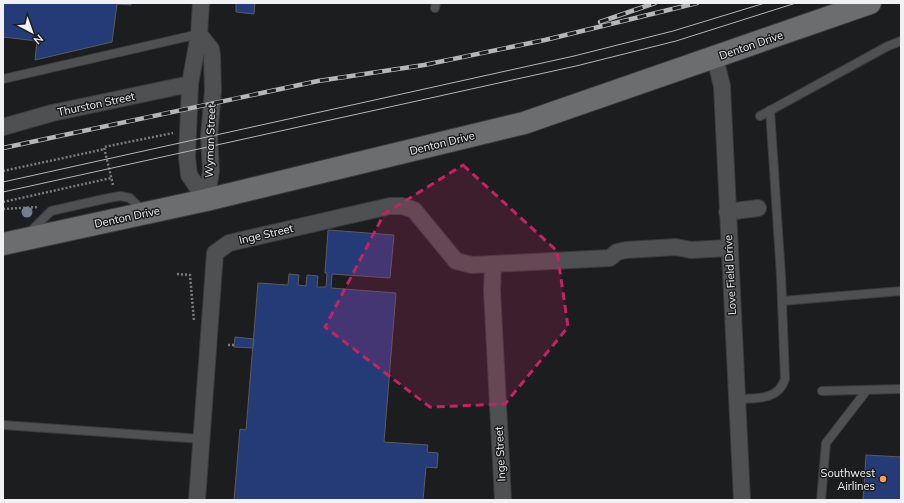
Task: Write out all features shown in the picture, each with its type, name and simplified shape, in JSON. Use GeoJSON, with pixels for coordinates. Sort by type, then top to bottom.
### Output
{"type":"FeatureCollection","features":[{"type":"Feature","properties":{"kind":"main road","name":"Denton Drive"},"geometry":{"type":"LineString","coordinates":[[13,242],[206,200],[524,123],[870,3]]}},
{"type":"Feature","properties":{"kind":"street","name":"Wyman Street"},"geometry":{"type":"LineString","coordinates":[[201,3],[200,34],[190,84],[187,130],[188,170],[206,200]]}},
{"type":"Feature","properties":{"kind":"street","name":"Wyman Street"},"geometry":{"type":"LineString","coordinates":[[200,34],[211,49],[212,61],[213,91],[209,136],[211,170],[206,200]]}},
{"type":"Feature","properties":{"kind":"street","name":"Love Field Drive"},"geometry":{"type":"LineString","coordinates":[[715,58],[722,86],[737,399],[740,498]]}},
{"type":"Feature","properties":{"kind":"street","name":"Thurston Street"},"geometry":{"type":"LineString","coordinates":[[3,127],[52,113],[190,84]]}},
{"type":"Feature","properties":{"kind":"street","name":"Inge Street"},"geometry":{"type":"LineString","coordinates":[[197,500],[215,253],[229,243],[390,206],[402,206],[414,210],[456,261],[472,265],[610,258],[621,250],[633,250],[650,258],[678,257],[691,250],[729,248]]}},
{"type":"Feature","properties":{"kind":"street"},"geometry":{"type":"LineString","coordinates":[[727,212],[758,208]]}},
{"type":"Feature","properties":{"kind":"street","name":"Inge Street"},"geometry":{"type":"LineString","coordinates":[[493,265],[493,297],[503,500]]}},
{"type":"Feature","properties":{"kind":"lane"},"geometry":{"type":"LineString","coordinates":[[3,79],[200,34]]}},
{"type":"Feature","properties":{"kind":"lane"},"geometry":{"type":"LineString","coordinates":[[760,116],[888,46],[901,41]]}},
{"type":"Feature","properties":{"kind":"lane"},"geometry":{"type":"LineString","coordinates":[[737,399],[771,396],[783,386],[785,379],[782,301],[770,110]]}},
{"type":"Feature","properties":{"kind":"lane"},"geometry":{"type":"LineString","coordinates":[[782,301],[901,291]]}},
{"type":"Feature","properties":{"kind":"lane"},"geometry":{"type":"LineString","coordinates":[[822,391],[901,389]]}},
{"type":"Feature","properties":{"kind":"lane"},"geometry":{"type":"LineString","coordinates":[[821,500],[826,443],[867,390]]}},
{"type":"Feature","properties":{"kind":"lane"},"geometry":{"type":"LineString","coordinates":[[3,425],[202,439]]}},
{"type":"Feature","properties":{"kind":"path"},"geometry":{"type":"LineString","coordinates":[[3,171],[105,149],[104,147],[129,141],[187,130]]}},
{"type":"Feature","properties":{"kind":"path"},"geometry":{"type":"LineString","coordinates":[[105,149],[112,185]]}},
{"type":"Feature","properties":{"kind":"path"},"geometry":{"type":"LineString","coordinates":[[3,202],[111,178]]}},
{"type":"Feature","properties":{"kind":"path"},"geometry":{"type":"LineString","coordinates":[[3,209],[41,207]]}},
{"type":"Feature","properties":{"kind":"path"},"geometry":{"type":"LineString","coordinates":[[177,274],[190,275],[194,327]]}},
{"type":"Feature","properties":{"kind":"path"},"geometry":{"type":"LineString","coordinates":[[228,345],[234,345]]}},
{"type":"Feature","properties":{"kind":"highlighted area"},"geometry":{"type":"Polygon","coordinates":[[[463,165],[557,251],[568,327],[505,404],[430,407],[325,327],[384,214],[463,165]]]}},
{"type":"Feature","properties":{"kind":"building"},"geometry":{"type":"Polygon","coordinates":[[[3,3],[131,3],[131,5],[117,4],[112,42],[35,60],[37,41],[3,37],[3,3]]]}},
{"type":"Feature","properties":{"kind":"building"},"geometry":{"type":"Polygon","coordinates":[[[236,3],[255,3],[254,14],[236,12],[236,3]]]}},
{"type":"Feature","properties":{"kind":"building"},"geometry":{"type":"Polygon","coordinates":[[[328,230],[394,235],[390,278],[332,274],[331,288],[396,293],[384,442],[428,445],[427,452],[438,453],[437,468],[426,467],[423,500],[234,500],[240,429],[246,430],[258,283],[288,285],[289,274],[299,275],[298,285],[306,286],[307,275],[318,276],[317,287],[326,287],[327,273],[325,273],[328,230]]]}},
{"type":"Feature","properties":{"kind":"building"},"geometry":{"type":"Polygon","coordinates":[[[235,337],[254,339],[253,348],[234,347],[235,337]]]}},
{"type":"Feature","properties":{"kind":"building","name":"Southwest Airlines"},"geometry":{"type":"Polygon","coordinates":[[[866,455],[901,457],[901,500],[863,500],[866,455]]]}},
{"type":"Feature","properties":{"kind":"tram line"},"geometry":{"type":"LineString","coordinates":[[3,182],[574,56],[673,31],[765,3]]}},
{"type":"Feature","properties":{"kind":"tram line"},"geometry":{"type":"LineString","coordinates":[[3,192],[576,66],[676,41],[796,3]]}},
{"type":"Feature","properties":{"kind":"railway"},"geometry":{"type":"LineString","coordinates":[[600,22],[655,3]]}},
{"type":"Feature","properties":{"kind":"railway"},"geometry":{"type":"LineString","coordinates":[[3,148],[318,81],[424,65],[545,40],[697,3]]}},
{"type":"Feature","properties":{"kind":"place","name":"Southwest Airlines"},"geometry":{"type":"Point","coordinates":[883,479]}}]}
